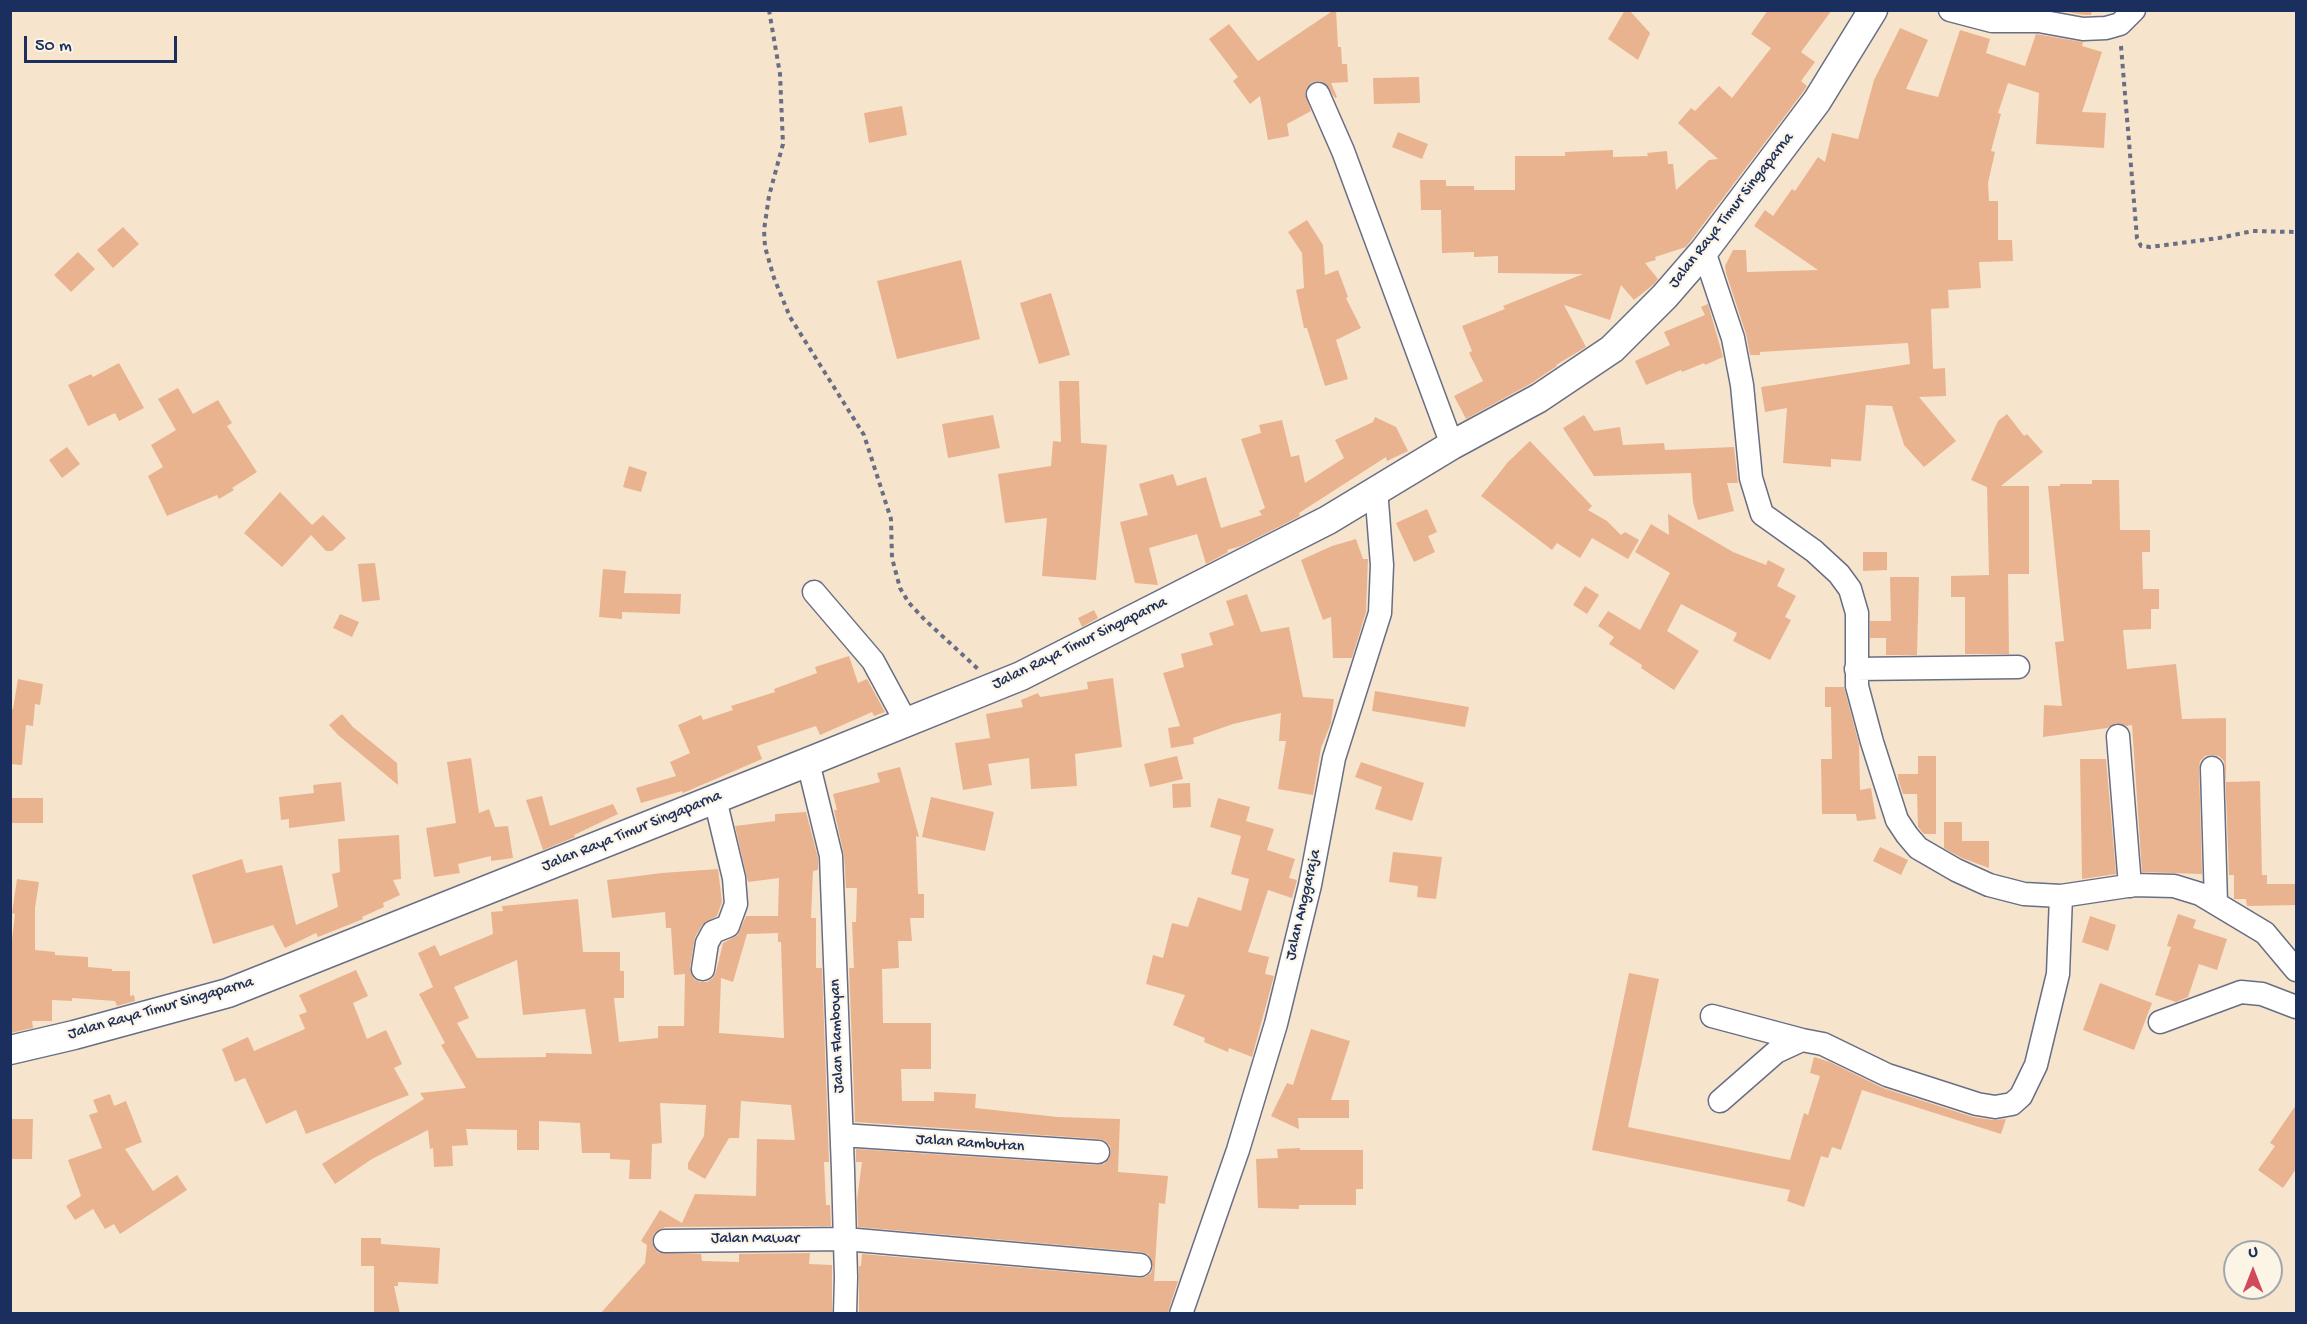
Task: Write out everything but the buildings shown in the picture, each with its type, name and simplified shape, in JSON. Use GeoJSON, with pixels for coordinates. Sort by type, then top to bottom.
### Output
{"type":"FeatureCollection","features":[{"type":"Feature","properties":{"kind":"main road","name":"Jalan Raya Timur Singaparna"},"geometry":{"type":"LineString","coordinates":[[10,1050],[228,993],[808,762],[1021,676],[1328,520],[1452,445],[1539,398],[1612,349],[1665,296],[1704,251],[1817,101],[1873,10]]}},
{"type":"Feature","properties":{"kind":"street"},"geometry":{"type":"LineString","coordinates":[[1950,10],[1992,21],[2038,21],[2083,29],[2106,28],[2127,17]]}},
{"type":"Feature","properties":{"kind":"street"},"geometry":{"type":"LineString","coordinates":[[1318,94],[1343,151],[1452,445]]}},
{"type":"Feature","properties":{"kind":"street"},"geometry":{"type":"LineString","coordinates":[[1704,251],[1733,338],[1742,385],[1751,478],[1762,514],[1814,551],[1839,574],[1850,589],[1857,613],[1857,686],[1897,820],[1918,848],[1956,870],[1989,885],[2024,894],[2061,896],[2130,886],[2174,886],[2200,894],[2265,933],[2296,970]]}},
{"type":"Feature","properties":{"kind":"street","name":"Jalan Anggaraja"},"geometry":{"type":"LineString","coordinates":[[1180,1314],[1238,1150],[1276,1024],[1310,885],[1334,758],[1380,613],[1382,564],[1376,489]]}},
{"type":"Feature","properties":{"kind":"street"},"geometry":{"type":"LineString","coordinates":[[814,592],[873,661],[906,722]]}},
{"type":"Feature","properties":{"kind":"street"},"geometry":{"type":"LineString","coordinates":[[1856,669],[2018,667]]}},
{"type":"Feature","properties":{"kind":"street"},"geometry":{"type":"LineString","coordinates":[[2118,736],[2130,886]]}},
{"type":"Feature","properties":{"kind":"street","name":"Jalan Flamboyan"},"geometry":{"type":"LineString","coordinates":[[808,762],[831,856],[842,1135],[845,1314]]}},
{"type":"Feature","properties":{"kind":"street"},"geometry":{"type":"LineString","coordinates":[[2212,768],[2216,903]]}},
{"type":"Feature","properties":{"kind":"street"},"geometry":{"type":"LineString","coordinates":[[703,969],[707,943],[713,932],[728,926],[736,904],[734,878],[715,799]]}},
{"type":"Feature","properties":{"kind":"street"},"geometry":{"type":"LineString","coordinates":[[1712,1016],[1802,1040],[1816,1041],[1887,1075],[1977,1104],[1995,1107],[2012,1104],[2021,1096],[2037,1065],[2058,974],[2061,896]]}},
{"type":"Feature","properties":{"kind":"street"},"geometry":{"type":"LineString","coordinates":[[2160,1022],[2241,992],[2262,994],[2296,1007]]}},
{"type":"Feature","properties":{"kind":"street"},"geometry":{"type":"LineString","coordinates":[[1720,1101],[1776,1052],[1802,1040]]}},
{"type":"Feature","properties":{"kind":"street","name":"Jalan Rambutan"},"geometry":{"type":"LineString","coordinates":[[842,1135],[1098,1152]]}},
{"type":"Feature","properties":{"kind":"street","name":"Jalan Mawar"},"geometry":{"type":"LineString","coordinates":[[665,1240],[845,1239],[1140,1265]]}},
{"type":"Feature","properties":{"kind":"path"},"geometry":{"type":"LineString","coordinates":[[769,10],[780,74],[783,144],[769,196],[764,230],[765,247],[774,278],[790,317],[864,435],[891,519],[891,558],[900,588],[909,603],[925,620],[996,686]]}},
{"type":"Feature","properties":{"kind":"path"},"geometry":{"type":"LineString","coordinates":[[2127,17],[2125,107],[2137,238],[2141,246],[2150,247],[2219,238],[2253,231],[2296,232]]}}]}
